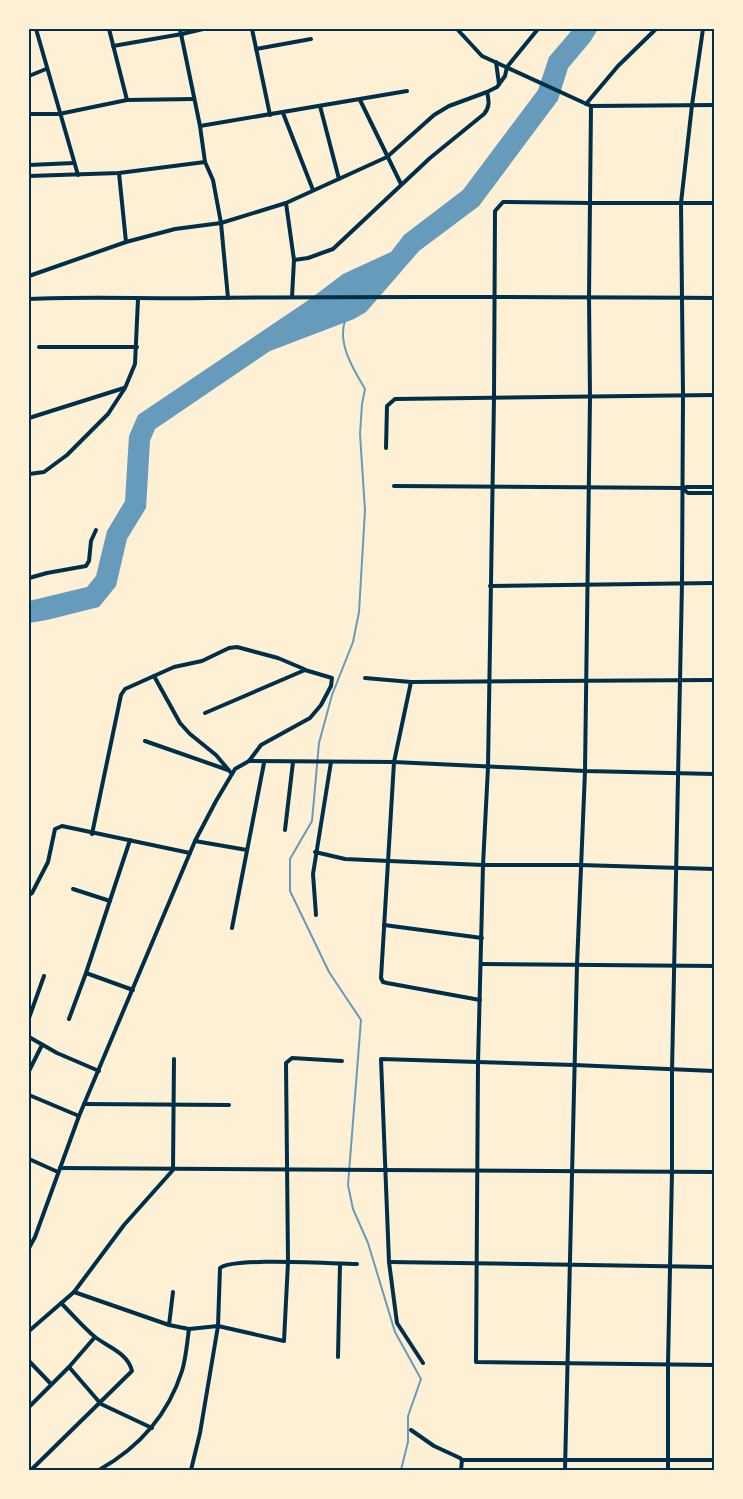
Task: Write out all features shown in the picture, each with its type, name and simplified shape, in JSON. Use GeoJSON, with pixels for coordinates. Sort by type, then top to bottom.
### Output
{"type":"FeatureCollection","features":[{"type":"Feature","properties":{"kind":"street"},"geometry":{"type":"LineString","coordinates":[[36,29],[78,175]]}},
{"type":"Feature","properties":{"kind":"street"},"geometry":{"type":"LineString","coordinates":[[109,29],[128,100]]}},
{"type":"Feature","properties":{"kind":"street"},"geometry":{"type":"LineString","coordinates":[[180,29],[200,126],[205,162],[213,180],[221,224],[228,298]]}},
{"type":"Feature","properties":{"kind":"street"},"geometry":{"type":"LineString","coordinates":[[114,46],[202,29]]}},
{"type":"Feature","properties":{"kind":"street"},"geometry":{"type":"LineString","coordinates":[[252,29],[270,115]]}},
{"type":"Feature","properties":{"kind":"street"},"geometry":{"type":"LineString","coordinates":[[457,29],[482,56],[588,105],[714,105]]}},
{"type":"Feature","properties":{"kind":"street"},"geometry":{"type":"LineString","coordinates":[[29,276],[126,242],[175,229],[221,224],[286,203],[388,157],[434,115],[449,106],[487,92],[499,84],[505,76],[507,67],[538,29]]}},
{"type":"Feature","properties":{"kind":"street"},"geometry":{"type":"LineString","coordinates":[[565,1470],[574,1065],[586,681],[590,398],[588,105],[618,66],[656,29]]}},
{"type":"Feature","properties":{"kind":"street"},"geometry":{"type":"LineString","coordinates":[[668,1470],[672,1070],[682,583],[683,298],[681,203],[703,29]]}},
{"type":"Feature","properties":{"kind":"street"},"geometry":{"type":"LineString","coordinates":[[256,49],[311,39]]}},
{"type":"Feature","properties":{"kind":"street"},"geometry":{"type":"LineString","coordinates":[[496,62],[499,84]]}},
{"type":"Feature","properties":{"kind":"street"},"geometry":{"type":"LineString","coordinates":[[29,76],[46,69]]}},
{"type":"Feature","properties":{"kind":"street"},"geometry":{"type":"LineString","coordinates":[[200,126],[407,91]]}},
{"type":"Feature","properties":{"kind":"street"},"geometry":{"type":"LineString","coordinates":[[294,260],[308,258],[333,249],[430,158],[484,114],[488,109],[489,103],[487,92]]}},
{"type":"Feature","properties":{"kind":"street"},"geometry":{"type":"LineString","coordinates":[[29,114],[59,114],[128,100],[194,99]]}},
{"type":"Feature","properties":{"kind":"street"},"geometry":{"type":"LineString","coordinates":[[360,100],[401,184]]}},
{"type":"Feature","properties":{"kind":"street"},"geometry":{"type":"LineString","coordinates":[[320,106],[339,179]]}},
{"type":"Feature","properties":{"kind":"street"},"geometry":{"type":"LineString","coordinates":[[283,113],[313,190]]}},
{"type":"Feature","properties":{"kind":"street"},"geometry":{"type":"LineString","coordinates":[[29,176],[119,173],[205,162]]}},
{"type":"Feature","properties":{"kind":"street"},"geometry":{"type":"LineString","coordinates":[[29,165],[74,164]]}},
{"type":"Feature","properties":{"kind":"street"},"geometry":{"type":"LineString","coordinates":[[119,173],[126,242]]}},
{"type":"Feature","properties":{"kind":"street"},"geometry":{"type":"LineString","coordinates":[[714,203],[590,204],[503,202],[494,211],[493,486],[488,682],[488,767],[483,865],[478,1063],[476,1362],[714,1365]]}},
{"type":"Feature","properties":{"kind":"street"},"geometry":{"type":"LineString","coordinates":[[286,203],[294,260],[293,297]]}},
{"type":"Feature","properties":{"kind":"street"},"geometry":{"type":"LineString","coordinates":[[29,299],[494,296],[714,298]]}},
{"type":"Feature","properties":{"kind":"street"},"geometry":{"type":"LineString","coordinates":[[29,474],[44,472],[67,455],[108,414],[125,388],[135,364],[138,299]]}},
{"type":"Feature","properties":{"kind":"street"},"geometry":{"type":"LineString","coordinates":[[39,347],[137,347]]}},
{"type":"Feature","properties":{"kind":"street"},"geometry":{"type":"LineString","coordinates":[[29,418],[125,388]]}},
{"type":"Feature","properties":{"kind":"street"},"geometry":{"type":"LineString","coordinates":[[386,448],[387,406],[395,399],[714,395]]}},
{"type":"Feature","properties":{"kind":"street"},"geometry":{"type":"LineString","coordinates":[[394,486],[714,487]]}},
{"type":"Feature","properties":{"kind":"street"},"geometry":{"type":"LineString","coordinates":[[682,488],[688,493],[714,493]]}},
{"type":"Feature","properties":{"kind":"street"},"geometry":{"type":"LineString","coordinates":[[29,578],[86,566],[89,561],[91,541],[96,530]]}},
{"type":"Feature","properties":{"kind":"street"},"geometry":{"type":"LineString","coordinates":[[490,586],[714,583]]}},
{"type":"Feature","properties":{"kind":"street"},"geometry":{"type":"LineString","coordinates":[[29,1248],[35,1237],[79,1116],[195,841],[231,772],[249,761],[261,745],[310,718],[321,705],[331,686],[332,678],[305,670],[278,658],[237,647],[229,648],[202,661],[174,667],[125,689],[121,695],[92,834]]}},
{"type":"Feature","properties":{"kind":"street"},"geometry":{"type":"LineString","coordinates":[[205,713],[305,670]]}},
{"type":"Feature","properties":{"kind":"street"},"geometry":{"type":"LineString","coordinates":[[154,676],[180,723],[231,772]]}},
{"type":"Feature","properties":{"kind":"street"},"geometry":{"type":"LineString","coordinates":[[365,678],[411,682],[714,680]]}},
{"type":"Feature","properties":{"kind":"street"},"geometry":{"type":"LineString","coordinates":[[411,682],[394,762],[381,978],[383,982],[480,1000]]}},
{"type":"Feature","properties":{"kind":"street"},"geometry":{"type":"LineString","coordinates":[[145,741],[231,772]]}},
{"type":"Feature","properties":{"kind":"street"},"geometry":{"type":"LineString","coordinates":[[249,761],[264,763],[311,761],[394,762],[584,771],[714,774]]}},
{"type":"Feature","properties":{"kind":"street"},"geometry":{"type":"LineString","coordinates":[[286,830],[293,762]]}},
{"type":"Feature","properties":{"kind":"street"},"geometry":{"type":"LineString","coordinates":[[316,915],[313,874],[315,852],[331,762]]}},
{"type":"Feature","properties":{"kind":"street"},"geometry":{"type":"LineString","coordinates":[[232,928],[264,763]]}},
{"type":"Feature","properties":{"kind":"street"},"geometry":{"type":"LineString","coordinates":[[29,895],[32,893],[48,862],[55,830],[62,826],[92,834],[190,853]]}},
{"type":"Feature","properties":{"kind":"street"},"geometry":{"type":"LineString","coordinates":[[69,1019],[130,840]]}},
{"type":"Feature","properties":{"kind":"street"},"geometry":{"type":"LineString","coordinates":[[195,841],[247,850]]}},
{"type":"Feature","properties":{"kind":"street"},"geometry":{"type":"LineString","coordinates":[[315,852],[345,859],[389,861],[483,865],[580,865],[714,869]]}},
{"type":"Feature","properties":{"kind":"street"},"geometry":{"type":"LineString","coordinates":[[73,889],[110,901]]}},
{"type":"Feature","properties":{"kind":"street"},"geometry":{"type":"LineString","coordinates":[[384,925],[482,938]]}},
{"type":"Feature","properties":{"kind":"street"},"geometry":{"type":"LineString","coordinates":[[481,964],[714,966]]}},
{"type":"Feature","properties":{"kind":"street"},"geometry":{"type":"LineString","coordinates":[[86,973],[133,990]]}},
{"type":"Feature","properties":{"kind":"street"},"geometry":{"type":"LineString","coordinates":[[29,1018],[44,976]]}},
{"type":"Feature","properties":{"kind":"street"},"geometry":{"type":"LineString","coordinates":[[29,1036],[42,1045],[99,1071]]}},
{"type":"Feature","properties":{"kind":"street"},"geometry":{"type":"LineString","coordinates":[[29,1071],[42,1045]]}},
{"type":"Feature","properties":{"kind":"street"},"geometry":{"type":"LineString","coordinates":[[74,1292],[169,1325],[189,1329],[218,1326],[284,1341],[288,1262],[286,1063],[292,1058],[342,1060]]}},
{"type":"Feature","properties":{"kind":"street"},"geometry":{"type":"LineString","coordinates":[[29,1329],[74,1292],[124,1225],[173,1170],[174,1059]]}},
{"type":"Feature","properties":{"kind":"street"},"geometry":{"type":"LineString","coordinates":[[423,1363],[397,1323],[388,1262],[381,1059],[714,1071]]}},
{"type":"Feature","properties":{"kind":"street"},"geometry":{"type":"LineString","coordinates":[[29,1095],[79,1116]]}},
{"type":"Feature","properties":{"kind":"street"},"geometry":{"type":"LineString","coordinates":[[84,1104],[229,1105]]}},
{"type":"Feature","properties":{"kind":"street"},"geometry":{"type":"LineString","coordinates":[[29,1159],[59,1170],[286,1169],[714,1172]]}},
{"type":"Feature","properties":{"kind":"street"},"geometry":{"type":"LineString","coordinates":[[29,1234],[35,1237]]}},
{"type":"Feature","properties":{"kind":"street"},"geometry":{"type":"LineString","coordinates":[[388,1262],[714,1267]]}},
{"type":"Feature","properties":{"kind":"street"},"geometry":{"type":"LineString","coordinates":[[191,1470],[204,1414],[218,1326],[220,1268],[225,1264],[234,1263],[357,1264]]}},
{"type":"Feature","properties":{"kind":"street"},"geometry":{"type":"LineString","coordinates":[[338,1357],[340,1264]]}},
{"type":"Feature","properties":{"kind":"street"},"geometry":{"type":"LineString","coordinates":[[169,1325],[173,1292]]}},
{"type":"Feature","properties":{"kind":"street"},"geometry":{"type":"LineString","coordinates":[[31,1470],[101,1404],[132,1371],[130,1363],[124,1356],[94,1336],[61,1303]]}},
{"type":"Feature","properties":{"kind":"street"},"geometry":{"type":"LineString","coordinates":[[98,1470],[117,1460],[152,1428],[174,1393],[182,1370],[189,1329]]}},
{"type":"Feature","properties":{"kind":"street"},"geometry":{"type":"LineString","coordinates":[[29,1407],[68,1367],[94,1336]]}},
{"type":"Feature","properties":{"kind":"street"},"geometry":{"type":"LineString","coordinates":[[29,1361],[51,1384]]}},
{"type":"Feature","properties":{"kind":"street"},"geometry":{"type":"LineString","coordinates":[[68,1367],[101,1404],[152,1428]]}},
{"type":"Feature","properties":{"kind":"street"},"geometry":{"type":"LineString","coordinates":[[411,1430],[434,1446],[462,1460],[668,1458],[714,1460]]}},
{"type":"Feature","properties":{"kind":"street"},"geometry":{"type":"LineString","coordinates":[[461,1470],[462,1460]]}},
{"type":"Feature","properties":{"kind":"water"},"geometry":{"type":"Polygon","coordinates":[[[573,29],[598,29],[590,42],[568,68],[558,100],[479,206],[419,251],[366,312],[354,319],[270,351],[155,429],[150,441],[146,508],[127,539],[116,586],[99,607],[29,623],[29,601],[87,587],[96,576],[107,531],[125,501],[129,436],[138,415],[310,299],[343,274],[391,252],[404,235],[463,190],[538,90],[549,57],[573,29]]]}},
{"type":"Feature","properties":{"kind":"waterway"},"geometry":{"type":"LineString","coordinates":[[345,321],[343,330],[345,348],[365,389],[360,434],[365,510],[359,612],[353,642],[332,695],[319,743],[312,821],[290,859],[290,891],[329,972],[361,1020],[348,1185],[353,1209],[368,1243],[395,1332],[421,1379],[408,1416],[408,1442],[401,1470]]}}]}
